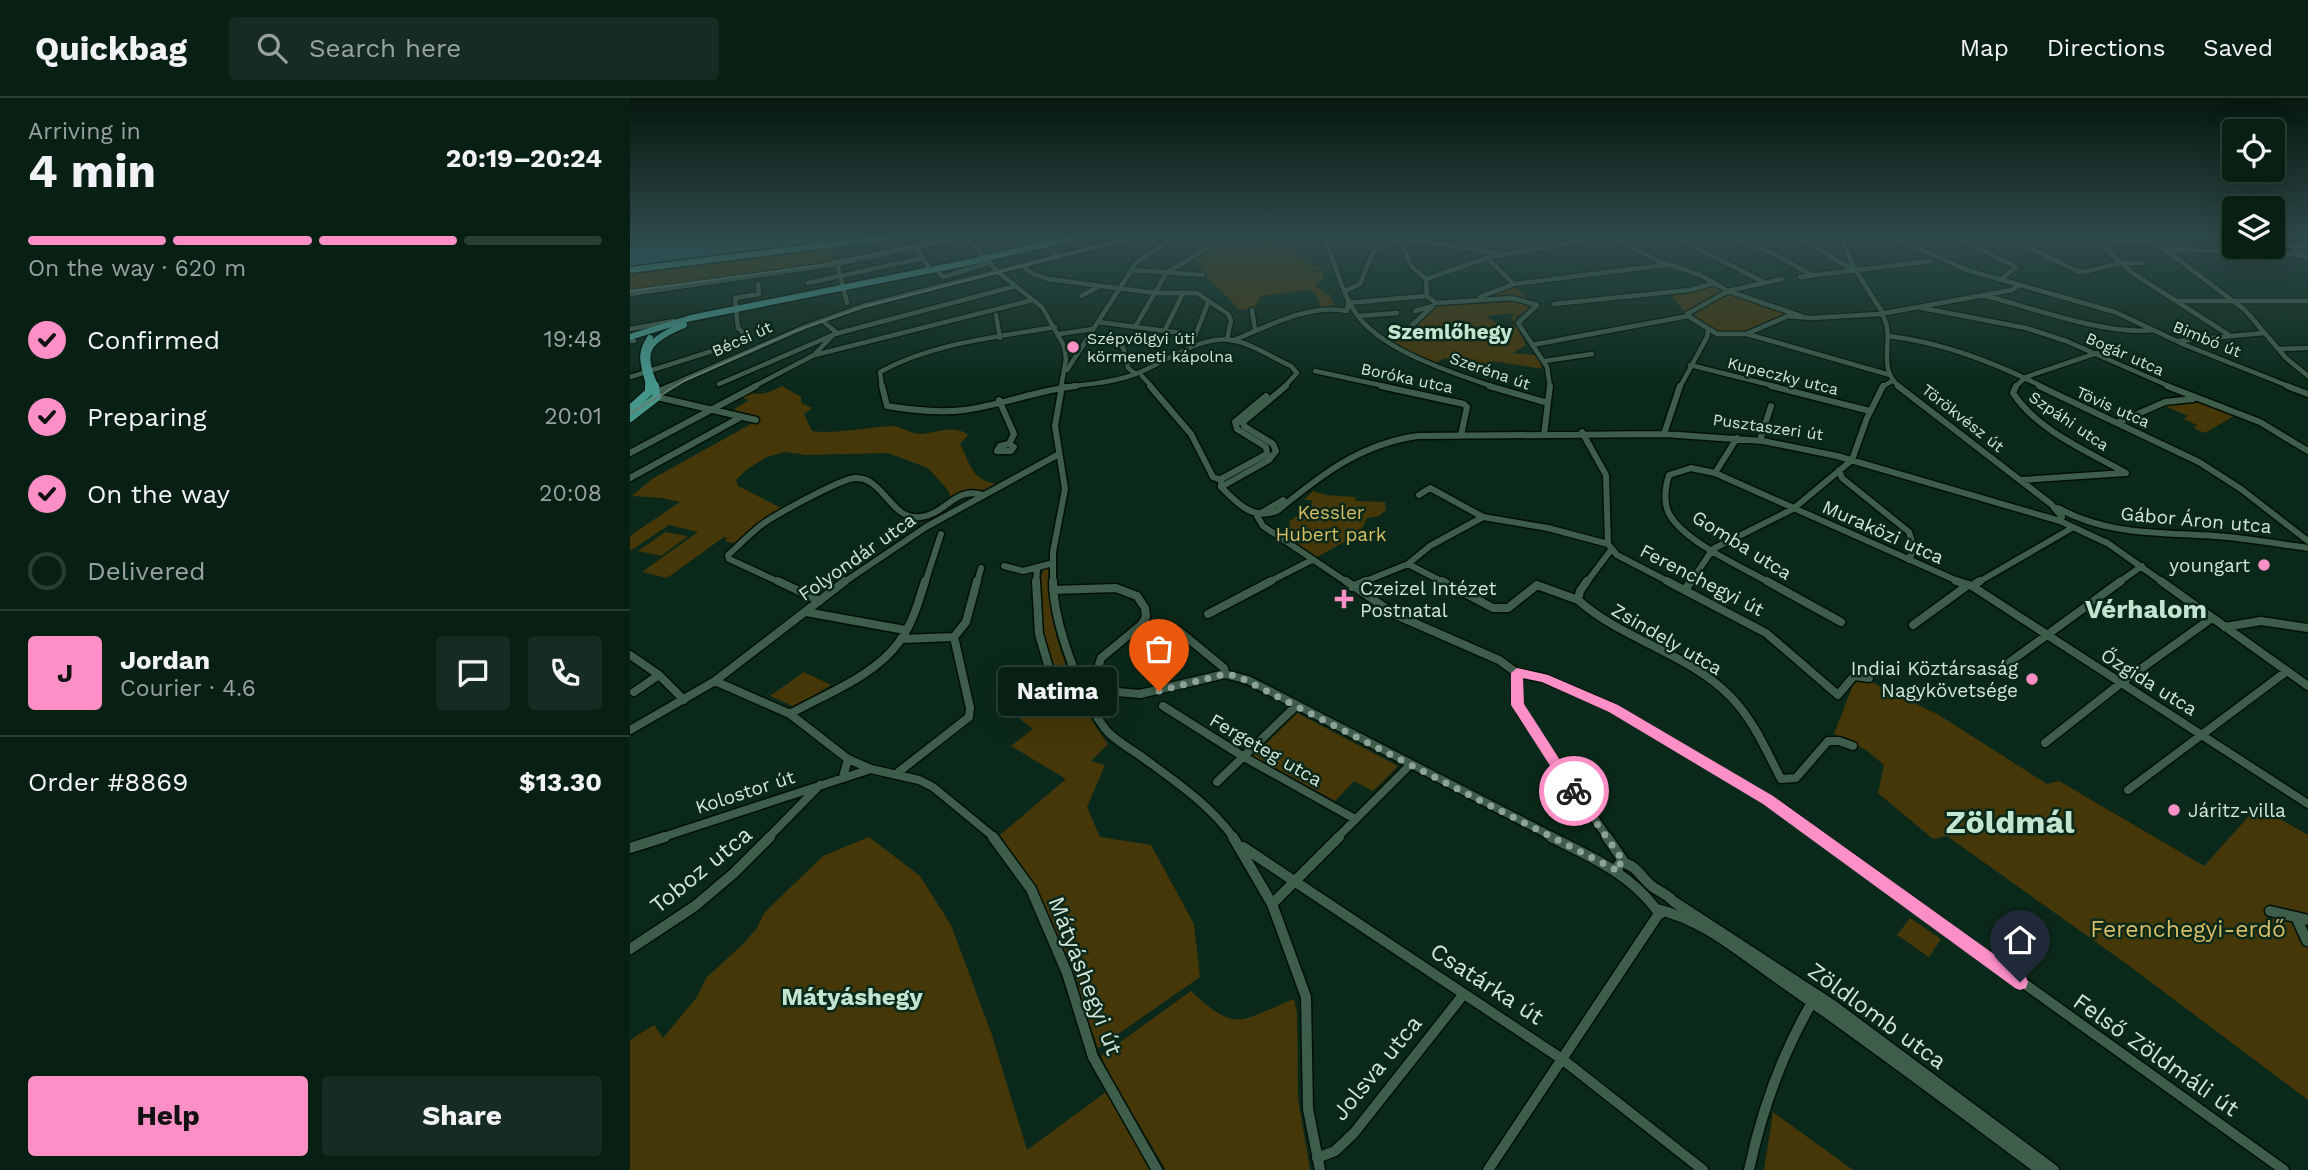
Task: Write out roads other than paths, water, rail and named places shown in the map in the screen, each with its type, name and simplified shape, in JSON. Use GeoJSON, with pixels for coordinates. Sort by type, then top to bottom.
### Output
{"type":"FeatureCollection","features":[{"type":"Feature","properties":{"kind":"main road"},"geometry":{"type":"LineString","coordinates":[[631,341],[672,323],[691,318],[852,286]]}},
{"type":"Feature","properties":{"kind":"main road"},"geometry":{"type":"LineString","coordinates":[[631,341],[653,337],[734,310]]}},
{"type":"Feature","properties":{"kind":"main road"},"geometry":{"type":"LineString","coordinates":[[638,352],[653,337],[678,324],[713,314]]}},
{"type":"Feature","properties":{"kind":"main road"},"geometry":{"type":"LineString","coordinates":[[658,392],[645,373],[646,352],[659,337],[670,331]]}},
{"type":"Feature","properties":{"kind":"main road"},"geometry":{"type":"LineString","coordinates":[[631,341],[638,352],[650,387],[646,397]]}},
{"type":"Feature","properties":{"kind":"main road","name":"Bécsi út"},"geometry":{"type":"LineString","coordinates":[[630,418],[658,392]]}},
{"type":"Feature","properties":{"kind":"main road","name":"Bécsi út"},"geometry":{"type":"LineString","coordinates":[[630,409],[646,397]]}},
{"type":"Feature","properties":{"kind":"street"},"geometry":{"type":"LineString","coordinates":[[630,294],[685,286]]}},
{"type":"Feature","properties":{"kind":"street"},"geometry":{"type":"LineString","coordinates":[[630,377],[750,340],[738,328],[734,310],[735,298],[759,294],[758,286]]}},
{"type":"Feature","properties":{"kind":"street","name":"Bécsi út"},"geometry":{"type":"LineString","coordinates":[[658,392],[787,334],[851,310],[944,286]]}},
{"type":"Feature","properties":{"kind":"street"},"geometry":{"type":"LineString","coordinates":[[1016,286],[1047,314],[1059,334],[1066,356],[1055,426],[1065,489],[1053,563],[1057,622],[1101,723],[1116,741],[1199,799],[1239,845],[1272,904],[1306,997],[1308,1109],[1318,1164]]}},
{"type":"Feature","properties":{"kind":"street"},"geometry":{"type":"LineString","coordinates":[[719,384],[835,334],[1016,286]]}},
{"type":"Feature","properties":{"kind":"street"},"geometry":{"type":"LineString","coordinates":[[1101,286],[1182,295],[1197,293],[1208,303],[1228,314],[1231,320],[1230,340]]}},
{"type":"Feature","properties":{"kind":"street"},"geometry":{"type":"LineString","coordinates":[[1080,296],[1101,286]]}},
{"type":"Feature","properties":{"kind":"street"},"geometry":{"type":"LineString","coordinates":[[1064,373],[1124,286]]}},
{"type":"Feature","properties":{"kind":"street"},"geometry":{"type":"LineString","coordinates":[[1135,327],[1159,286]]}},
{"type":"Feature","properties":{"kind":"street"},"geometry":{"type":"LineString","coordinates":[[1346,288],[1357,286]]}},
{"type":"Feature","properties":{"kind":"street"},"geometry":{"type":"LineString","coordinates":[[1425,286],[1426,296],[1434,305]]}},
{"type":"Feature","properties":{"kind":"street"},"geometry":{"type":"LineString","coordinates":[[1415,311],[1434,305],[1477,299],[1509,286]]}},
{"type":"Feature","properties":{"kind":"street"},"geometry":{"type":"LineString","coordinates":[[1554,304],[1690,290],[1704,286]]}},
{"type":"Feature","properties":{"kind":"street"},"geometry":{"type":"LineString","coordinates":[[1719,286],[1788,314],[1882,314],[1890,317],[1902,312],[2012,290],[2018,286]]}},
{"type":"Feature","properties":{"kind":"street"},"geometry":{"type":"LineString","coordinates":[[1688,316],[1687,313],[1728,291],[1745,286]]}},
{"type":"Feature","properties":{"kind":"street"},"geometry":{"type":"LineString","coordinates":[[1864,286],[1882,314],[1890,317]]}},
{"type":"Feature","properties":{"kind":"street","name":"Bimbó út"},"geometry":{"type":"LineString","coordinates":[[2023,286],[2089,303],[2308,394]]}},
{"type":"Feature","properties":{"kind":"street"},"geometry":{"type":"LineString","coordinates":[[2155,286],[2229,335]]}},
{"type":"Feature","properties":{"kind":"street"},"geometry":{"type":"LineString","coordinates":[[2213,286],[2245,310],[2278,349],[2308,376]]}},
{"type":"Feature","properties":{"kind":"street"},"geometry":{"type":"LineString","coordinates":[[843,288],[847,303]]}},
{"type":"Feature","properties":{"kind":"street","name":"Szeréna út"},"geometry":{"type":"LineString","coordinates":[[1346,288],[1358,316],[1370,329],[1434,364],[1548,403]]}},
{"type":"Feature","properties":{"kind":"street"},"geometry":{"type":"LineString","coordinates":[[1166,330],[1182,295]]}},
{"type":"Feature","properties":{"kind":"street"},"geometry":{"type":"LineString","coordinates":[[1983,295],[2113,329],[2137,332],[2155,330]]}},
{"type":"Feature","properties":{"kind":"street"},"geometry":{"type":"LineString","coordinates":[[1055,327],[904,360],[884,369],[879,376],[887,406],[895,409],[963,410],[1037,391],[1130,380],[1188,352],[1230,340],[1282,320],[1333,308],[1345,311],[1348,310],[1346,304],[1352,302],[1426,296]]}},
{"type":"Feature","properties":{"kind":"street"},"geometry":{"type":"LineString","coordinates":[[1477,299],[1515,299],[1537,305],[1518,323],[1545,361],[1550,376],[1544,433]]}},
{"type":"Feature","properties":{"kind":"street"},"geometry":{"type":"LineString","coordinates":[[630,453],[814,355],[1033,300]]}},
{"type":"Feature","properties":{"kind":"street"},"geometry":{"type":"LineString","coordinates":[[2178,301],[2308,301]]}},
{"type":"Feature","properties":{"kind":"street"},"geometry":{"type":"LineString","coordinates":[[1195,336],[1208,303]]}},
{"type":"Feature","properties":{"kind":"street"},"geometry":{"type":"LineString","coordinates":[[1409,328],[1434,305]]}},
{"type":"Feature","properties":{"kind":"street","name":"Bogár utca"},"geometry":{"type":"LineString","coordinates":[[1922,308],[2026,328],[2097,353],[2197,399],[2260,422],[2308,451]]}},
{"type":"Feature","properties":{"kind":"street"},"geometry":{"type":"LineString","coordinates":[[1252,310],[1255,330]]}},
{"type":"Feature","properties":{"kind":"street"},"geometry":{"type":"LineString","coordinates":[[1358,316],[1397,313]]}},
{"type":"Feature","properties":{"kind":"street"},"geometry":{"type":"LineString","coordinates":[[1746,334],[1788,314]]}},
{"type":"Feature","properties":{"kind":"street"},"geometry":{"type":"LineString","coordinates":[[996,315],[1000,338]]}},
{"type":"Feature","properties":{"kind":"street"},"geometry":{"type":"LineString","coordinates":[[1688,316],[1708,333],[1746,334],[1891,378]]}},
{"type":"Feature","properties":{"kind":"street"},"geometry":{"type":"LineString","coordinates":[[1532,345],[1688,316]]}},
{"type":"Feature","properties":{"kind":"street"},"geometry":{"type":"LineString","coordinates":[[1890,317],[1885,352],[1891,378]]}},
{"type":"Feature","properties":{"kind":"street"},"geometry":{"type":"LineString","coordinates":[[633,329],[691,318]]}},
{"type":"Feature","properties":{"kind":"street"},"geometry":{"type":"LineString","coordinates":[[1097,322],[1181,333]]}},
{"type":"Feature","properties":{"kind":"street"},"geometry":{"type":"LineString","coordinates":[[825,323],[835,334]]}},
{"type":"Feature","properties":{"kind":"street"},"geometry":{"type":"LineString","coordinates":[[1059,334],[1093,329]]}},
{"type":"Feature","properties":{"kind":"street"},"geometry":{"type":"LineString","coordinates":[[1664,433],[1682,380],[1708,333]]}},
{"type":"Feature","properties":{"kind":"street"},"geometry":{"type":"LineString","coordinates":[[2176,341],[2264,333]]}},
{"type":"Feature","properties":{"kind":"street"},"geometry":{"type":"LineString","coordinates":[[814,355],[835,334]]}},
{"type":"Feature","properties":{"kind":"street"},"geometry":{"type":"LineString","coordinates":[[1089,336],[1123,347],[1128,368],[1139,375],[1191,434],[1213,477],[1224,481],[1244,509],[1257,516]]}},
{"type":"Feature","properties":{"kind":"street","name":"Tövis utca"},"geometry":{"type":"LineString","coordinates":[[1889,336],[1953,346],[2026,377],[2079,407],[2211,469],[2308,541]]}},
{"type":"Feature","properties":{"kind":"street"},"geometry":{"type":"LineString","coordinates":[[1230,340],[1294,372]]}},
{"type":"Feature","properties":{"kind":"street"},"geometry":{"type":"LineString","coordinates":[[2278,349],[2308,348]]}},
{"type":"Feature","properties":{"kind":"street"},"geometry":{"type":"LineString","coordinates":[[1066,356],[1077,352]]}},
{"type":"Feature","properties":{"kind":"street","name":"Szpáhi utca"},"geometry":{"type":"LineString","coordinates":[[2021,480],[2126,473],[2038,420],[2018,403],[2013,388],[2026,377],[2097,353]]}},
{"type":"Feature","properties":{"kind":"street"},"geometry":{"type":"LineString","coordinates":[[1545,361],[1592,354]]}},
{"type":"Feature","properties":{"kind":"street","name":"Kupeczky utca"},"geometry":{"type":"LineString","coordinates":[[1690,366],[1870,411]]}},
{"type":"Feature","properties":{"kind":"street","name":"Boróka utca"},"geometry":{"type":"LineString","coordinates":[[1315,371],[1464,404],[1467,407],[1461,433]]}},
{"type":"Feature","properties":{"kind":"street"},"geometry":{"type":"LineString","coordinates":[[1235,422],[1294,372]]}},
{"type":"Feature","properties":{"kind":"street"},"geometry":{"type":"LineString","coordinates":[[1235,422],[1243,422],[1292,380],[1294,372]]}},
{"type":"Feature","properties":{"kind":"street"},"geometry":{"type":"LineString","coordinates":[[1685,590],[1713,549],[1793,509],[1853,459],[1870,411],[1891,378]]}},
{"type":"Feature","properties":{"kind":"street","name":"Törökvész út"},"geometry":{"type":"LineString","coordinates":[[1891,378],[2048,501],[2061,519]]}},
{"type":"Feature","properties":{"kind":"street","name":"Bécsi út"},"geometry":{"type":"LineString","coordinates":[[646,397],[683,380]]}},
{"type":"Feature","properties":{"kind":"street"},"geometry":{"type":"LineString","coordinates":[[1037,391],[1047,391],[1059,398]]}},
{"type":"Feature","properties":{"kind":"street"},"geometry":{"type":"LineString","coordinates":[[658,392],[756,420]]}},
{"type":"Feature","properties":{"kind":"street"},"geometry":{"type":"LineString","coordinates":[[2117,423],[2165,402],[2197,399]]}},
{"type":"Feature","properties":{"kind":"street"},"geometry":{"type":"LineString","coordinates":[[999,400],[1014,434],[1009,444]]}},
{"type":"Feature","properties":{"kind":"street"},"geometry":{"type":"LineString","coordinates":[[1761,437],[1771,406]]}},
{"type":"Feature","properties":{"kind":"street"},"geometry":{"type":"LineString","coordinates":[[630,478],[741,417]]}},
{"type":"Feature","properties":{"kind":"street"},"geometry":{"type":"LineString","coordinates":[[1235,422],[1237,429],[1266,447],[1268,451],[1276,452]]}},
{"type":"Feature","properties":{"kind":"street"},"geometry":{"type":"LineString","coordinates":[[1243,422],[1244,426],[1275,446],[1276,452]]}},
{"type":"Feature","properties":{"kind":"street","name":"Pusztaszeri út"},"geometry":{"type":"LineString","coordinates":[[1257,516],[1342,457],[1394,439],[1461,433],[1664,433],[1761,437],[1853,459],[2061,519]]}},
{"type":"Feature","properties":{"kind":"street"},"geometry":{"type":"LineString","coordinates":[[1578,600],[1580,591],[1610,547],[1606,475],[1583,433]]}},
{"type":"Feature","properties":{"kind":"street","name":"Pusztaszeri út"},"geometry":{"type":"LineString","coordinates":[[1664,433],[1790,445],[1853,459],[2061,519]]}},
{"type":"Feature","properties":{"kind":"street"},"geometry":{"type":"LineString","coordinates":[[1715,472],[1737,438]]}},
{"type":"Feature","properties":{"kind":"street"},"geometry":{"type":"LineString","coordinates":[[1224,481],[1262,458],[1268,451]]}},
{"type":"Feature","properties":{"kind":"street"},"geometry":{"type":"LineString","coordinates":[[1224,481],[1269,460],[1276,452]]}},
{"type":"Feature","properties":{"kind":"street","name":"Folyondár utca"},"geometry":{"type":"LineString","coordinates":[[630,730],[715,681],[820,601],[916,533],[1059,454]]}},
{"type":"Feature","properties":{"kind":"street","name":"Gomba utca"},"geometry":{"type":"LineString","coordinates":[[1715,472],[1701,468],[1675,471],[1669,475],[1665,500],[1672,519],[1697,540],[1841,622]]}},
{"type":"Feature","properties":{"kind":"street"},"geometry":{"type":"LineString","coordinates":[[1839,471],[1842,478],[1909,532],[1914,548],[1909,560]]}},
{"type":"Feature","properties":{"kind":"street","name":"Muraközi utca"},"geometry":{"type":"LineString","coordinates":[[1715,472],[1970,586]]}},
{"type":"Feature","properties":{"kind":"street"},"geometry":{"type":"LineString","coordinates":[[820,601],[729,559],[728,555],[761,525],[849,479],[867,480],[904,514],[915,517],[934,512],[963,492],[970,490],[983,495]]}},
{"type":"Feature","properties":{"kind":"street","name":"Ferenchegyi út"},"geometry":{"type":"LineString","coordinates":[[1419,495],[1430,488],[1483,517],[1548,528],[1610,547],[1617,555],[1766,633],[1838,695],[1854,676],[1869,678]]}},
{"type":"Feature","properties":{"kind":"street"},"geometry":{"type":"LineString","coordinates":[[2040,513],[2051,510],[2048,501]]}},
{"type":"Feature","properties":{"kind":"street"},"geometry":{"type":"LineString","coordinates":[[2048,501],[2078,525],[2142,566],[2308,686]]}},
{"type":"Feature","properties":{"kind":"street","name":"Felső Zöldmáli út"},"geometry":{"type":"LineString","coordinates":[[1257,516],[1263,526],[1396,615],[1499,660],[1517,673],[1544,678],[1613,708],[1785,810],[1874,878],[2284,1170]]}},
{"type":"Feature","properties":{"kind":"street"},"geometry":{"type":"LineString","coordinates":[[1352,587],[1408,564],[1430,545],[1483,517]]}},
{"type":"Feature","properties":{"kind":"street"},"geometry":{"type":"LineString","coordinates":[[2061,519],[2078,525]]}},
{"type":"Feature","properties":{"kind":"street"},"geometry":{"type":"LineString","coordinates":[[1913,625],[1970,586],[2078,525]]}},
{"type":"Feature","properties":{"kind":"street","name":"Gábor Áron utca"},"geometry":{"type":"LineString","coordinates":[[2078,525],[2234,538],[2308,548]]}},
{"type":"Feature","properties":{"kind":"street"},"geometry":{"type":"LineString","coordinates":[[2106,542],[2100,533],[2110,529]]}},
{"type":"Feature","properties":{"kind":"street"},"geometry":{"type":"LineString","coordinates":[[790,714],[890,653],[905,630],[941,534]]}},
{"type":"Feature","properties":{"kind":"street"},"geometry":{"type":"LineString","coordinates":[[1209,614],[1312,560]]}},
{"type":"Feature","properties":{"kind":"street"},"geometry":{"type":"LineString","coordinates":[[1004,566],[1019,573],[1037,570],[1053,563]]}},
{"type":"Feature","properties":{"kind":"street","name":"Zsindely utca"},"geometry":{"type":"LineString","coordinates":[[1408,564],[1493,608],[1508,608],[1537,585],[1578,600],[1597,616],[1692,667],[1730,696],[1753,724],[1781,779],[1796,778],[1828,741],[1839,741],[1853,746]]}},
{"type":"Feature","properties":{"kind":"street"},"geometry":{"type":"LineString","coordinates":[[2003,667],[2142,566]]}},
{"type":"Feature","properties":{"kind":"street"},"geometry":{"type":"LineString","coordinates":[[901,639],[954,636],[966,622],[981,568]]}},
{"type":"Feature","properties":{"kind":"street"},"geometry":{"type":"LineString","coordinates":[[1037,570],[1037,618],[1048,673],[1057,695]]}},
{"type":"Feature","properties":{"kind":"street","name":"Őzgida utca"},"geometry":{"type":"LineString","coordinates":[[1970,586],[2308,804]]}},
{"type":"Feature","properties":{"kind":"street"},"geometry":{"type":"LineString","coordinates":[[1053,590],[1116,587],[1130,589],[1141,599],[1147,611],[1139,626],[1104,654],[1088,689]]}},
{"type":"Feature","properties":{"kind":"street"},"geometry":{"type":"LineString","coordinates":[[806,612],[905,630]]}},
{"type":"Feature","properties":{"kind":"street"},"geometry":{"type":"LineString","coordinates":[[2045,743],[2121,683],[2212,618]]}},
{"type":"Feature","properties":{"kind":"street"},"geometry":{"type":"LineString","coordinates":[[2225,627],[2261,621],[2308,628]]}},
{"type":"Feature","properties":{"kind":"street"},"geometry":{"type":"LineString","coordinates":[[1179,631],[1224,668],[1225,674]]}},
{"type":"Feature","properties":{"kind":"street"},"geometry":{"type":"LineString","coordinates":[[896,774],[969,717],[970,708],[954,636]]}},
{"type":"Feature","properties":{"kind":"street"},"geometry":{"type":"LineString","coordinates":[[630,654],[659,674],[684,700]]}},
{"type":"Feature","properties":{"kind":"street"},"geometry":{"type":"LineString","coordinates":[[2128,790],[2287,671]]}},
{"type":"Feature","properties":{"kind":"street"},"geometry":{"type":"LineString","coordinates":[[1088,689],[1140,694],[1225,674],[1248,680],[1590,858],[1620,865],[1616,851],[1521,712],[1516,697],[1517,673]]}},
{"type":"Feature","properties":{"kind":"street"},"geometry":{"type":"LineString","coordinates":[[634,692],[659,674]]}},
{"type":"Feature","properties":{"kind":"street","name":"Mátyáshegyi út"},"geometry":{"type":"LineString","coordinates":[[715,681],[790,714],[848,759],[871,769],[919,780],[951,801],[991,834],[1031,889],[1067,973],[1093,1057],[1157,1170]]}},
{"type":"Feature","properties":{"kind":"street","name":"Fergeteg utca"},"geometry":{"type":"LineString","coordinates":[[1163,706],[1244,757],[1355,819]]}},
{"type":"Feature","properties":{"kind":"street"},"geometry":{"type":"LineString","coordinates":[[1217,782],[1296,706]]}},
{"type":"Feature","properties":{"kind":"street"},"geometry":{"type":"LineString","coordinates":[[843,777],[848,759]]}},
{"type":"Feature","properties":{"kind":"street"},"geometry":{"type":"LineString","coordinates":[[1272,904],[1410,765]]}},
{"type":"Feature","properties":{"kind":"street","name":"Kolostor út"},"geometry":{"type":"LineString","coordinates":[[630,848],[871,769]]}},
{"type":"Feature","properties":{"kind":"street","name":"Toboz utca"},"geometry":{"type":"LineString","coordinates":[[630,949],[695,906],[734,873],[821,785]]}},
{"type":"Feature","properties":{"kind":"street","name":"Csatárka út"},"geometry":{"type":"LineString","coordinates":[[1239,845],[1562,1059],[1703,1170]]}},
{"type":"Feature","properties":{"kind":"street","name":"Zöldlomb utca"},"geometry":{"type":"LineString","coordinates":[[1620,865],[1631,864],[1654,888],[1709,922],[2054,1170]]}},
{"type":"Feature","properties":{"kind":"street","name":"Zöldlomb utca"},"geometry":{"type":"LineString","coordinates":[[1620,865],[1653,906],[1704,929],[1814,998],[2040,1170]]}},
{"type":"Feature","properties":{"kind":"street"},"geometry":{"type":"LineString","coordinates":[[1488,1170],[1652,925],[1672,908],[1673,901]]}},
{"type":"Feature","properties":{"kind":"street"},"geometry":{"type":"LineString","coordinates":[[1652,925],[1655,913],[1653,906]]}},
{"type":"Feature","properties":{"kind":"street"},"geometry":{"type":"LineString","coordinates":[[2270,911],[2308,920]]}},
{"type":"Feature","properties":{"kind":"street"},"geometry":{"type":"LineString","coordinates":[[2296,917],[2307,941]]}},
{"type":"Feature","properties":{"kind":"street","name":"Jolsva utca"},"geometry":{"type":"LineString","coordinates":[[1318,1164],[1354,1133],[1463,995]]}},
{"type":"Feature","properties":{"kind":"street"},"geometry":{"type":"LineString","coordinates":[[1749,1170],[1756,1133],[1778,1065],[1814,998]]}},
{"type":"Feature","properties":{"kind":"tram line"},"geometry":{"type":"LineString","coordinates":[[630,291],[666,286]]}},
{"type":"Feature","properties":{"kind":"tram line"},"geometry":{"type":"LineString","coordinates":[[630,414],[684,381],[795,331],[863,307],[945,286]]}},
{"type":"Feature","properties":{"kind":"place","name":"Szépvölgyi úti körmeneti kápolna"},"geometry":{"type":"Point","coordinates":[1073,347]}},
{"type":"Feature","properties":{"kind":"place","name":"youngart"},"geometry":{"type":"Point","coordinates":[2264,565]}},
{"type":"Feature","properties":{"kind":"place","name":"Czeizel Intézet Postnatal"},"geometry":{"type":"Point","coordinates":[1344,599]}},
{"type":"Feature","properties":{"kind":"place","name":"Indiai Köztársaság Nagykövetsége"},"geometry":{"type":"Point","coordinates":[2032,679]}},
{"type":"Feature","properties":{"kind":"place","name":"Natima"},"geometry":{"type":"Point","coordinates":[1159,691]}},
{"type":"Feature","properties":{"kind":"place","name":"Járitz-villa"},"geometry":{"type":"Point","coordinates":[2174,810]}},
{"type":"Feature","properties":{"kind":"district","name":"Szemlőhegy"},"geometry":{"type":"Point","coordinates":[1450,331]}},
{"type":"Feature","properties":{"kind":"district","name":"Vérhalom"},"geometry":{"type":"Point","coordinates":[2146,609]}},
{"type":"Feature","properties":{"kind":"district","name":"Zöldmál"},"geometry":{"type":"Point","coordinates":[2010,822]}},
{"type":"Feature","properties":{"kind":"district","name":"Mátyáshegy"},"geometry":{"type":"Point","coordinates":[852,997]}},
{"type":"Feature","properties":{"kind":"park label","name":"Kessler Hubert park"},"geometry":{"type":"Point","coordinates":[1331,523]}},
{"type":"Feature","properties":{"kind":"park label","name":"Ferenchegyi-erdő"},"geometry":{"type":"Point","coordinates":[2188,929]}}]}
